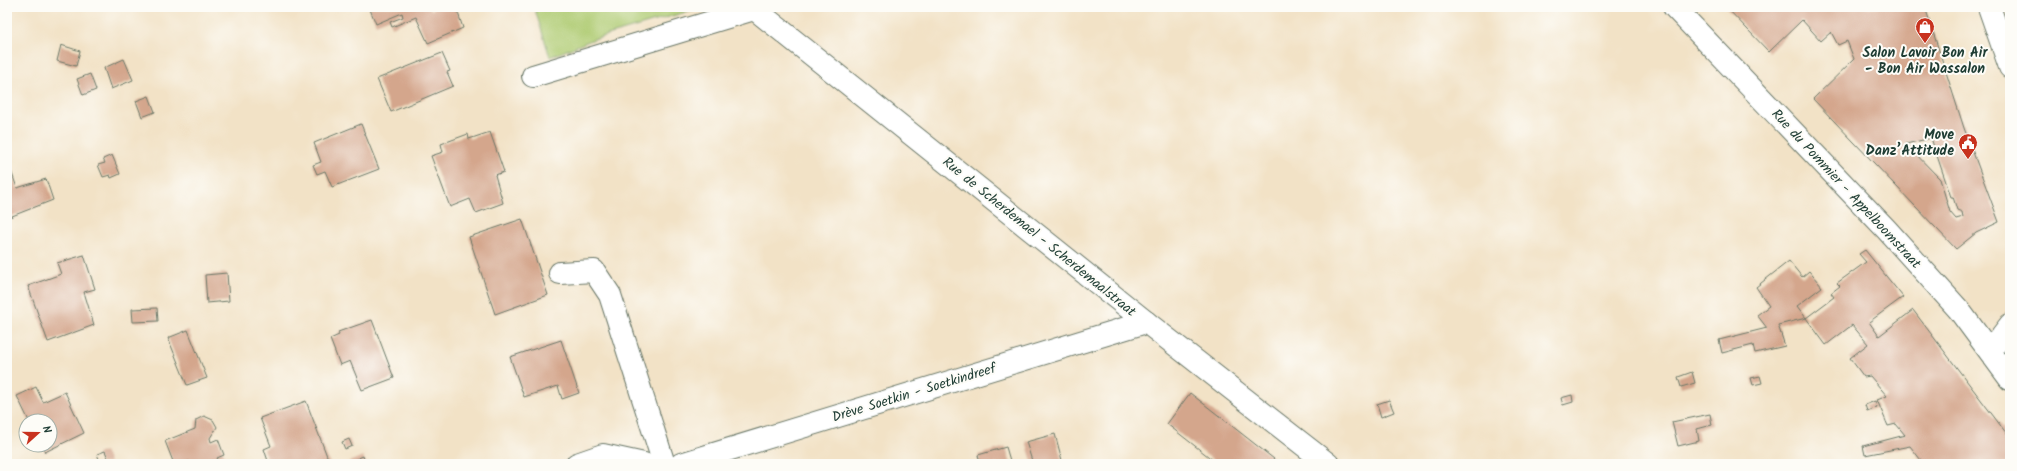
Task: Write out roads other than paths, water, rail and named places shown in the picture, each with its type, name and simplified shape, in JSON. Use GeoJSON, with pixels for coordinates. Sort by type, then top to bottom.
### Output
{"type":"FeatureCollection","features":[{"type":"Feature","properties":{"kind":"street","name":"Rue du Pommier - Appelboomstraat"},"geometry":{"type":"LineString","coordinates":[[1674,7],[1887,230],[1959,310],[2010,379]]}},
{"type":"Feature","properties":{"kind":"street"},"geometry":{"type":"LineString","coordinates":[[1989,7],[2010,67]]}},
{"type":"Feature","properties":{"kind":"street"},"geometry":{"type":"LineString","coordinates":[[533,76],[753,8]]}},
{"type":"Feature","properties":{"kind":"street","name":"Rue de Scherdemael - Scherdemaalstraat"},"geometry":{"type":"LineString","coordinates":[[753,8],[1146,322],[1328,464]]}},
{"type":"Feature","properties":{"kind":"street"},"geometry":{"type":"LineString","coordinates":[[560,273],[594,271],[610,295],[664,464]]}},
{"type":"Feature","properties":{"kind":"street","name":"Drève Soetkin - Soetkindreef"},"geometry":{"type":"LineString","coordinates":[[681,464],[1146,322]]}},
{"type":"Feature","properties":{"kind":"street"},"geometry":{"type":"LineString","coordinates":[[1990,351],[2010,325]]}},
{"type":"Feature","properties":{"kind":"street"},"geometry":{"type":"LineString","coordinates":[[577,464],[603,455],[644,464]]}},
{"type":"Feature","properties":{"kind":"place","name":"Salon Lavoir Bon Air - Bon Air Wassalon"},"geometry":{"type":"Point","coordinates":[1925,44]}},
{"type":"Feature","properties":{"kind":"place","name":"Move Danz’Attitude"},"geometry":{"type":"Point","coordinates":[1968,160]}}]}
